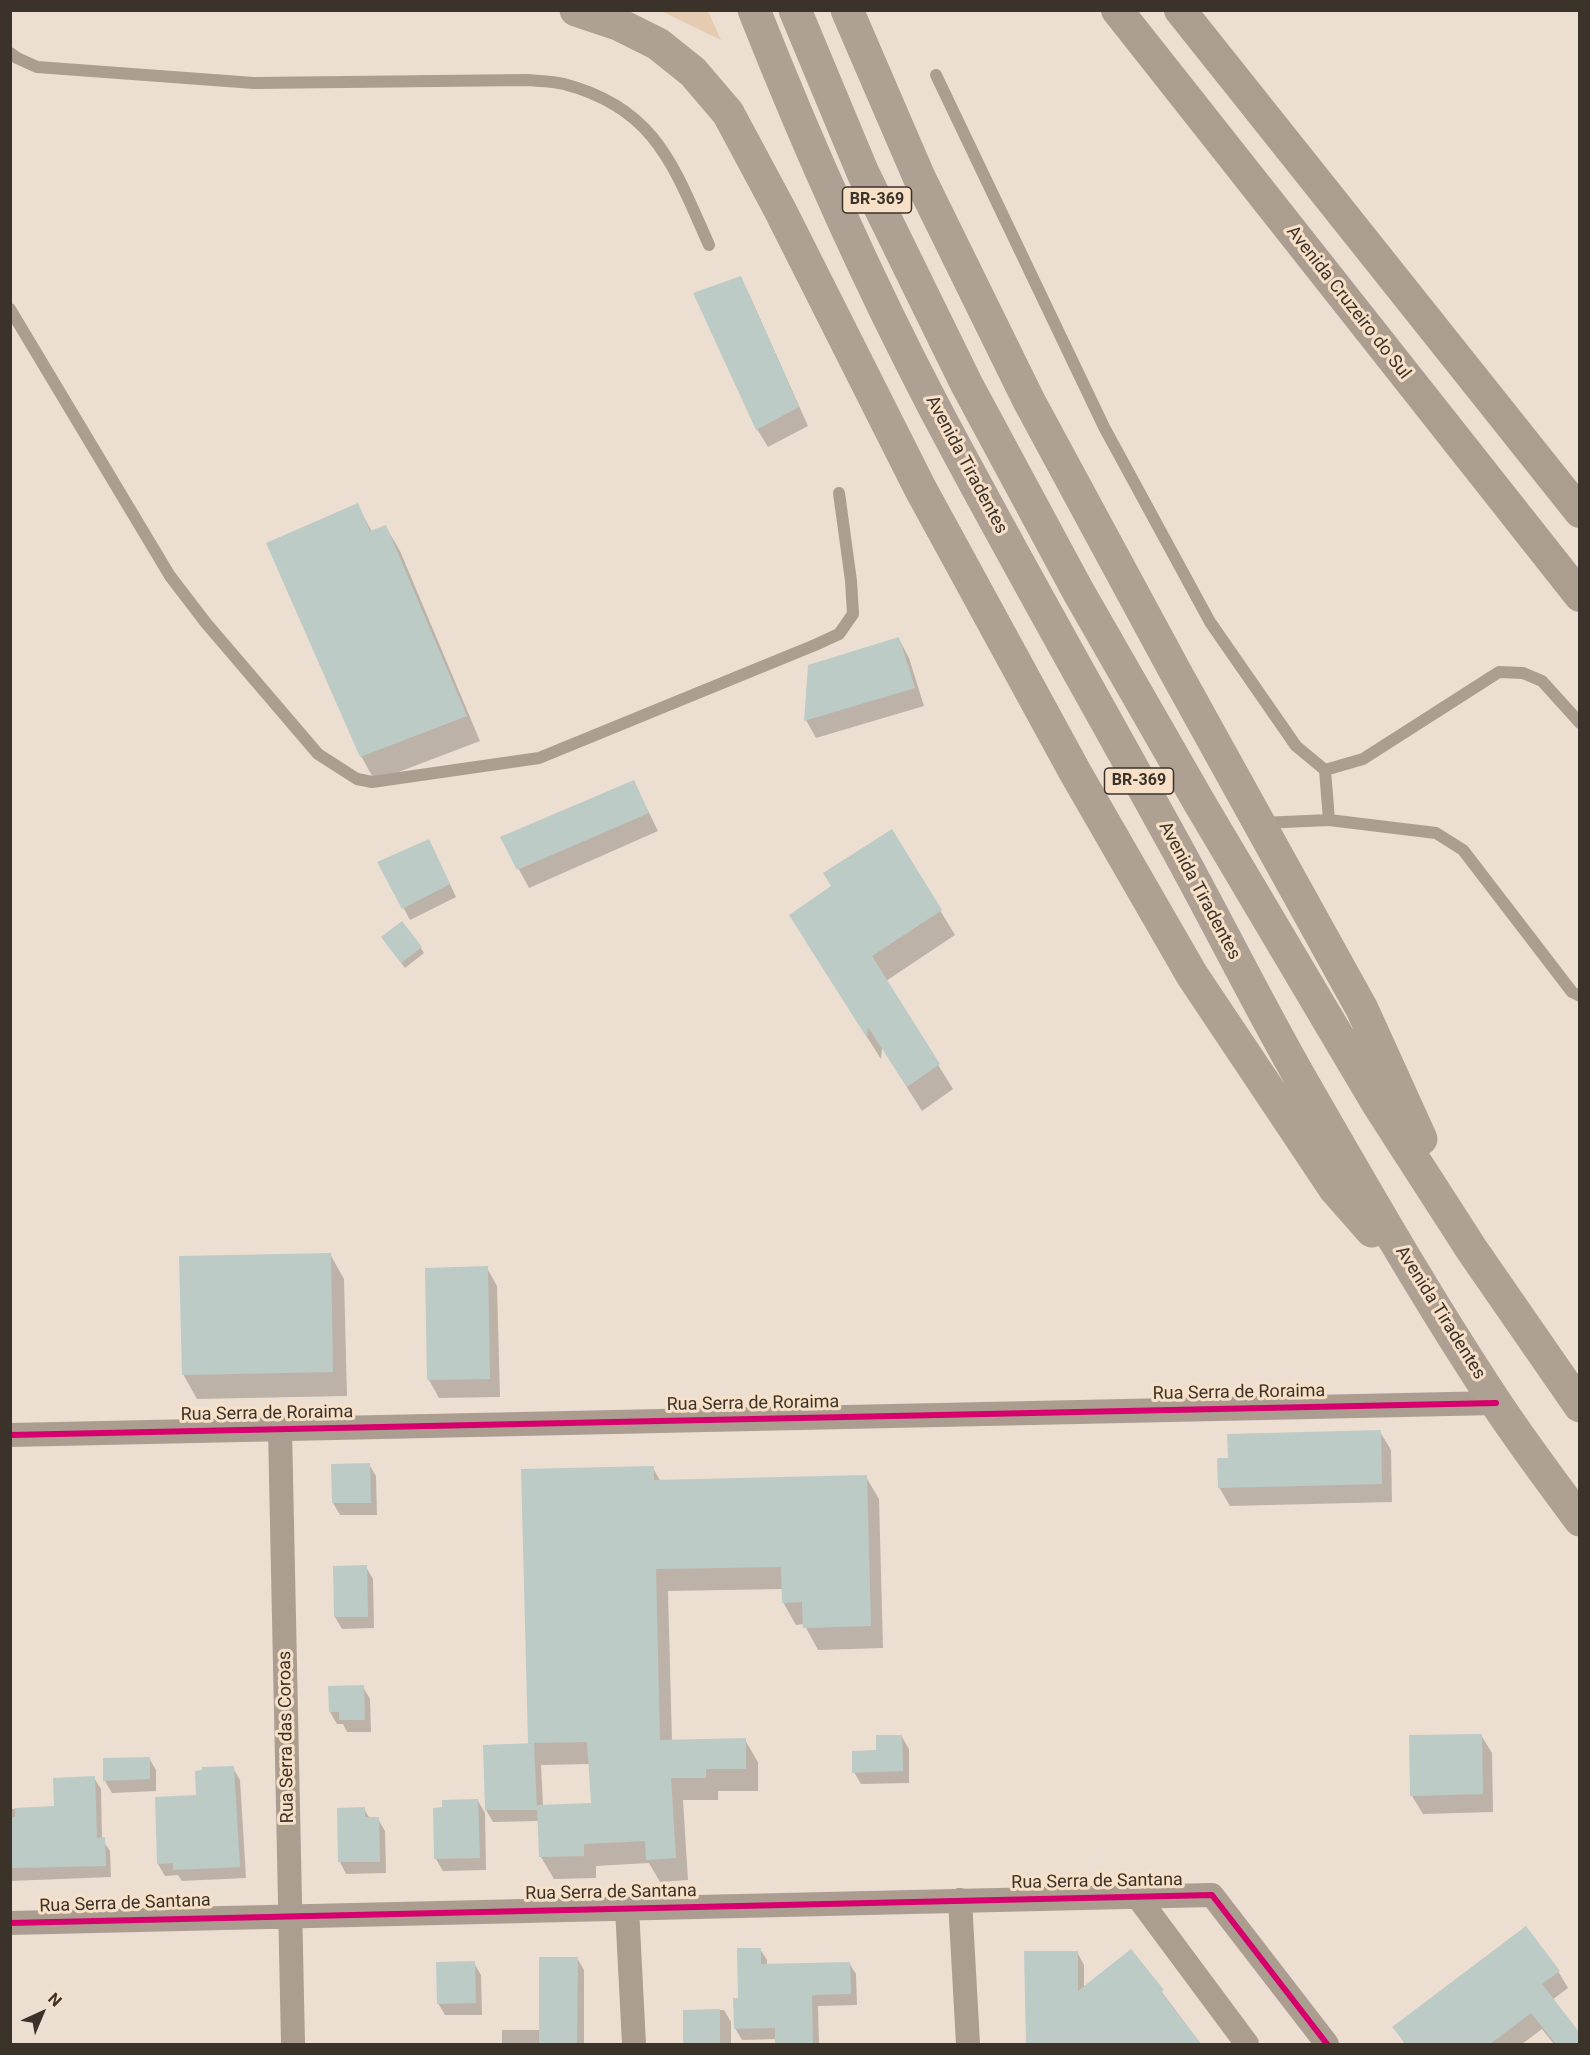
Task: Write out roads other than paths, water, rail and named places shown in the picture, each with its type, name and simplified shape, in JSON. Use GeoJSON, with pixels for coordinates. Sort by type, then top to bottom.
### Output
{"type":"FeatureCollection","features":[{"type":"Feature","properties":{"kind":"highway"},"geometry":{"type":"LineString","coordinates":[[576,10],[618,24],[658,44],[693,72],[728,113],[780,210],[920,488],[1075,772],[1192,975],[1335,1189],[1429,1298]]}},
{"type":"Feature","properties":{"kind":"highway","name":"Avenida Tiradentes"},"geometry":{"type":"LineString","coordinates":[[754,10],[779,74],[849,233],[931,402],[1053,626],[1300,1077],[1429,1298],[1496,1403],[1580,1520]]}},
{"type":"Feature","properties":{"kind":"highway","name":"BR-369"},"geometry":{"type":"LineString","coordinates":[[795,10],[868,183],[967,385],[1078,591],[1288,956],[1378,1104],[1472,1250],[1580,1406]]}},
{"type":"Feature","properties":{"kind":"highway"},"geometry":{"type":"LineString","coordinates":[[847,10],[919,177],[1029,401],[1362,1009],[1472,1250]]}},
{"type":"Feature","properties":{"kind":"street","name":"Avenida Cruzeiro do Sul"},"geometry":{"type":"LineString","coordinates":[[1117,10],[1580,596]]}},
{"type":"Feature","properties":{"kind":"street"},"geometry":{"type":"LineString","coordinates":[[1180,10],[1580,512]]}},
{"type":"Feature","properties":{"kind":"street","name":"Rua Serra de Roraima"},"geometry":{"type":"LineString","coordinates":[[10,1435],[1496,1403]]}},
{"type":"Feature","properties":{"kind":"street","name":"Rua Serra das Coroas"},"geometry":{"type":"LineString","coordinates":[[280,1429],[292,2044]]}},
{"type":"Feature","properties":{"kind":"street","name":"Rua Serra de Santana"},"geometry":{"type":"LineString","coordinates":[[10,1923],[1212,1894],[1326,2044]]}},
{"type":"Feature","properties":{"kind":"street"},"geometry":{"type":"LineString","coordinates":[[1137,1896],[1247,2044]]}},
{"type":"Feature","properties":{"kind":"street"},"geometry":{"type":"LineString","coordinates":[[960,1900],[968,2044]]}},
{"type":"Feature","properties":{"kind":"street"},"geometry":{"type":"LineString","coordinates":[[627,1908],[634,2044]]}},
{"type":"Feature","properties":{"kind":"lane"},"geometry":{"type":"LineString","coordinates":[[10,53],[37,67],[255,83],[527,80],[564,84],[623,108],[648,130],[674,167],[710,245]]}},
{"type":"Feature","properties":{"kind":"lane"},"geometry":{"type":"LineString","coordinates":[[936,75],[1104,427],[1210,622],[1296,746],[1324,770],[1329,820]]}},
{"type":"Feature","properties":{"kind":"lane"},"geometry":{"type":"LineString","coordinates":[[10,309],[170,576],[206,623],[318,754],[357,779],[372,782],[539,758],[839,634],[853,614],[851,581],[839,494]]}},
{"type":"Feature","properties":{"kind":"lane"},"geometry":{"type":"LineString","coordinates":[[1324,770],[1363,759],[1499,672],[1524,673],[1542,681],[1580,723]]}},
{"type":"Feature","properties":{"kind":"lane"},"geometry":{"type":"LineString","coordinates":[[1260,823],[1329,820],[1436,833],[1463,850],[1572,992],[1580,996]]}}]}
